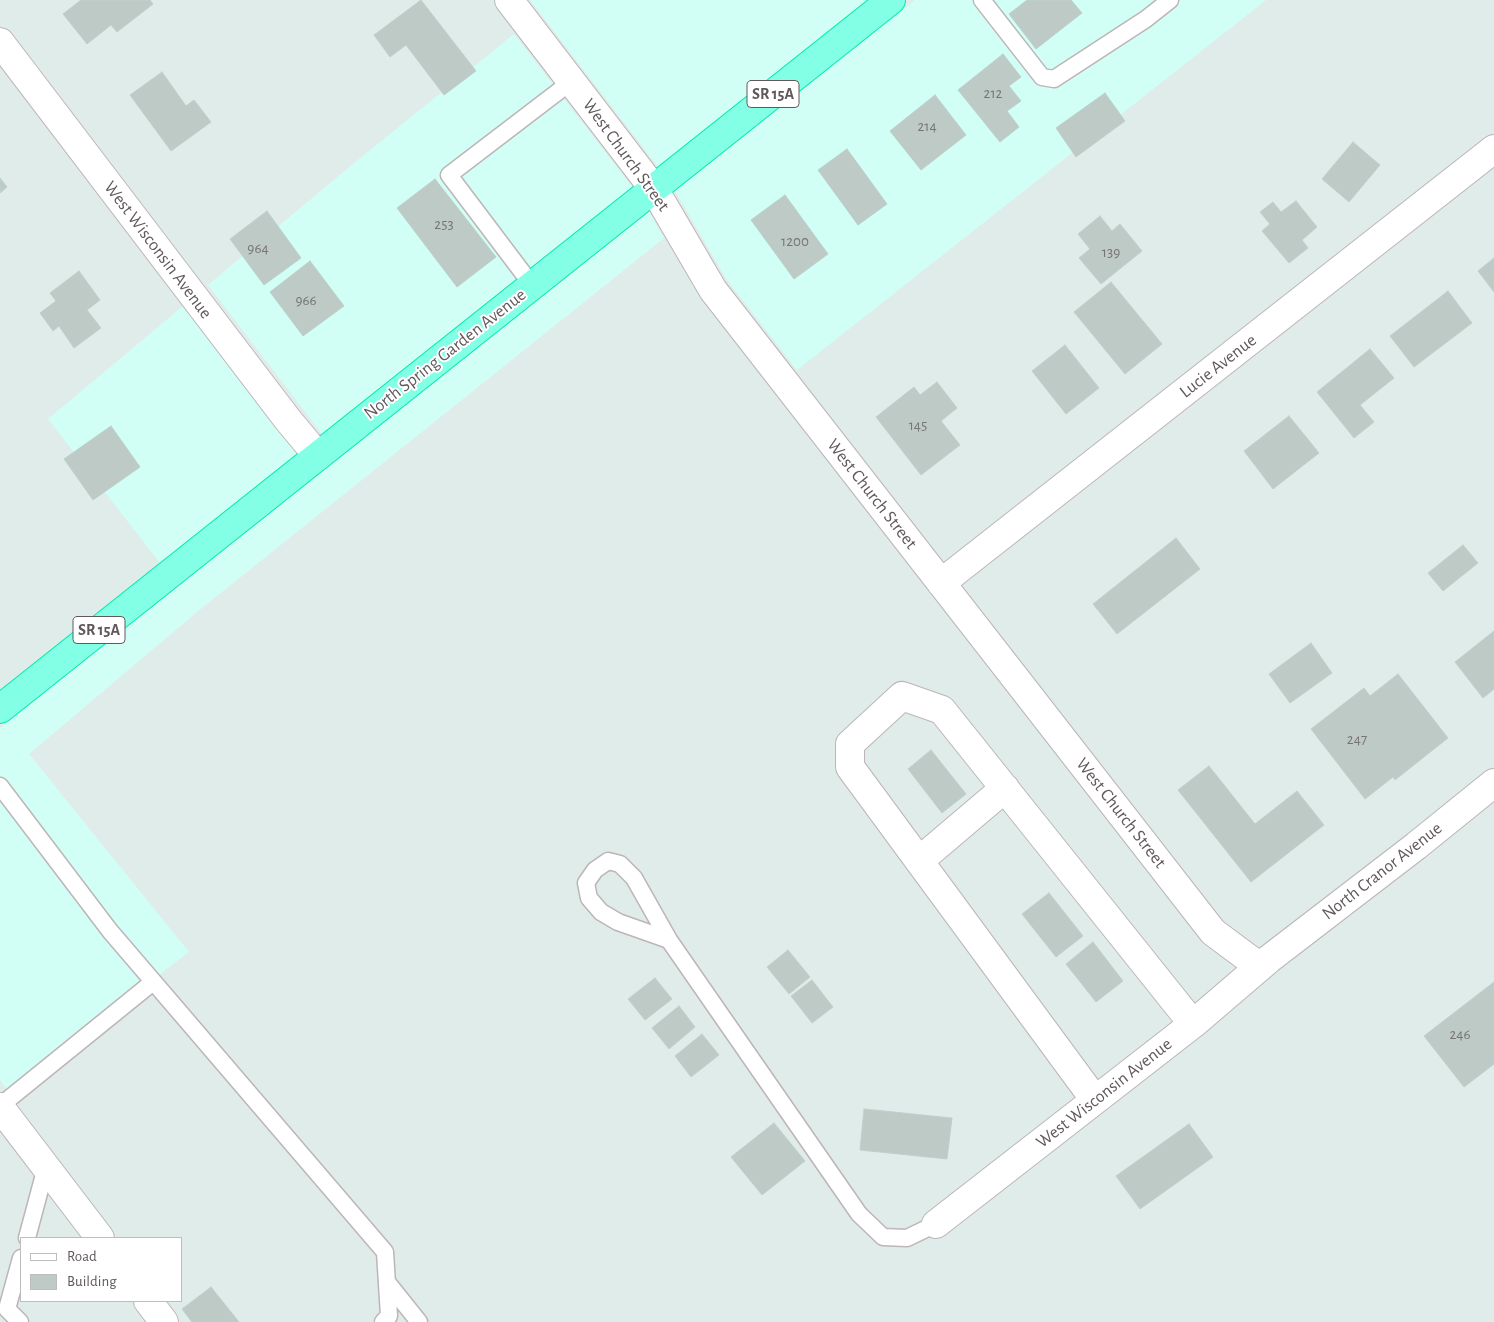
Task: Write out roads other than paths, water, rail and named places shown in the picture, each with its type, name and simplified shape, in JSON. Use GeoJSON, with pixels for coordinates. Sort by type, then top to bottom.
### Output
{"type":"FeatureCollection","features":[{"type":"Feature","properties":{"kind":"highway","name":"North Spring Garden Avenue"},"geometry":{"type":"LineString","coordinates":[[0,709],[891,0]]}},
{"type":"Feature","properties":{"kind":"street","name":"West Church Street"},"geometry":{"type":"LineString","coordinates":[[509,0],[654,189],[713,290],[1213,932],[1264,963]]}},
{"type":"Feature","properties":{"kind":"street","name":"West Wisconsin Avenue"},"geometry":{"type":"LineString","coordinates":[[0,42],[288,420],[318,456]]}},
{"type":"Feature","properties":{"kind":"street","name":"Lucie Avenue"},"geometry":{"type":"LineString","coordinates":[[941,583],[1494,149]]}},
{"type":"Feature","properties":{"kind":"street"},"geometry":{"type":"LineString","coordinates":[[1095,1100],[850,767],[850,744],[902,696],[942,710],[1193,1024]]}},
{"type":"Feature","properties":{"kind":"street","name":"North Cranor Avenue"},"geometry":{"type":"LineString","coordinates":[[1264,963],[1416,846],[1494,783]]}},
{"type":"Feature","properties":{"kind":"street"},"geometry":{"type":"LineString","coordinates":[[919,861],[1005,788]]}},
{"type":"Feature","properties":{"kind":"street","name":"West Wisconsin Avenue"},"geometry":{"type":"LineString","coordinates":[[936,1224],[1193,1024],[1264,963]]}},
{"type":"Feature","properties":{"kind":"street"},"geometry":{"type":"LineString","coordinates":[[0,1107],[99,1237]]}},
{"type":"Feature","properties":{"kind":"street"},"geometry":{"type":"LineString","coordinates":[[149,1302],[164,1322]]}},
{"type":"Feature","properties":{"kind":"lane"},"geometry":{"type":"LineString","coordinates":[[982,0],[1042,77],[1054,79],[1146,19],[1170,0]]}},
{"type":"Feature","properties":{"kind":"lane"},"geometry":{"type":"LineString","coordinates":[[532,285],[449,175],[572,81]]}},
{"type":"Feature","properties":{"kind":"lane"},"geometry":{"type":"LineString","coordinates":[[0,786],[110,931],[385,1252],[388,1316],[383,1322]]}},
{"type":"Feature","properties":{"kind":"lane"},"geometry":{"type":"LineString","coordinates":[[669,940],[618,922],[601,912],[590,898],[586,883],[595,870],[608,861],[620,864],[634,878],[669,940],[859,1214],[883,1238],[907,1238],[936,1224]]}},
{"type":"Feature","properties":{"kind":"lane"},"geometry":{"type":"LineString","coordinates":[[0,1107],[154,982]]}},
{"type":"Feature","properties":{"kind":"lane"},"geometry":{"type":"LineString","coordinates":[[27,1237],[46,1167]]}},
{"type":"Feature","properties":{"kind":"lane"},"geometry":{"type":"LineString","coordinates":[[20,1262],[7,1309],[20,1322]]}},
{"type":"Feature","properties":{"kind":"lane"},"geometry":{"type":"LineString","coordinates":[[387,1282],[418,1322]]}}]}
